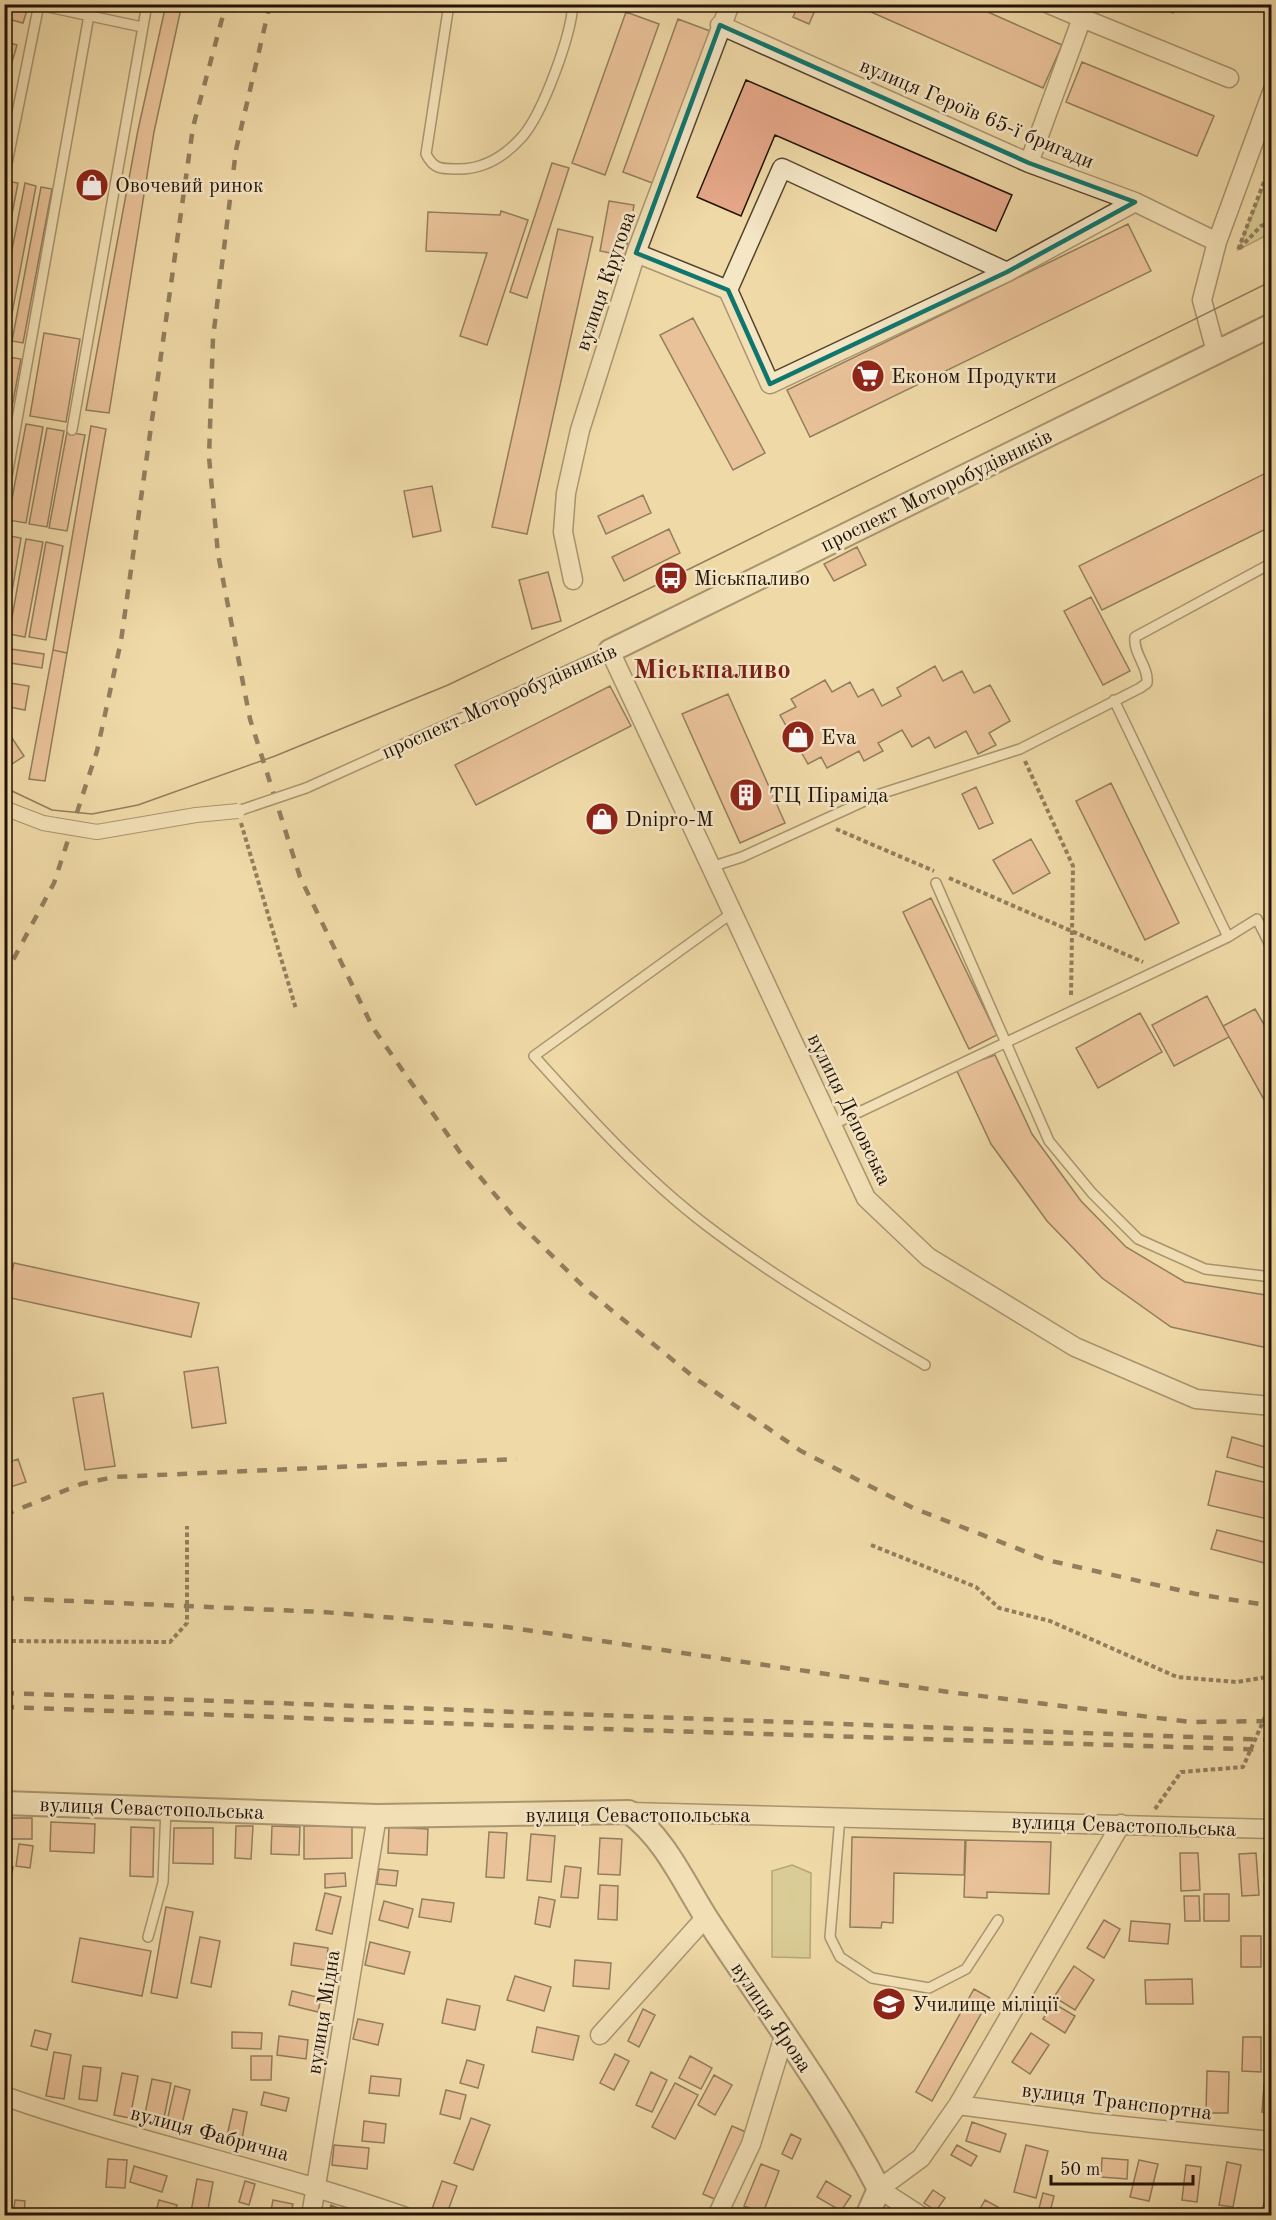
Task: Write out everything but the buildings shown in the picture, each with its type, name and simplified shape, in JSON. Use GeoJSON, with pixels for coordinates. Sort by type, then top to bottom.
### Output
{"type":"FeatureCollection","features":[{"type":"Feature","properties":{"kind":"street"},"geometry":{"type":"LineString","coordinates":[[1049,4],[1229,78]]}},
{"type":"Feature","properties":{"kind":"street","name":"вулиця Героїв 65-ї бригади"},"geometry":{"type":"LineString","coordinates":[[722,11],[1029,163],[1135,202],[1217,242]]}},
{"type":"Feature","properties":{"kind":"street","name":"вулиця Кругова"},"geometry":{"type":"LineString","coordinates":[[573,580],[563,532],[566,493],[586,410],[636,253],[722,11]]}},
{"type":"Feature","properties":{"kind":"street"},"geometry":{"type":"LineString","coordinates":[[1029,163],[1082,18]]}},
{"type":"Feature","properties":{"kind":"street"},"geometry":{"type":"LineString","coordinates":[[1216,352],[1202,300],[1217,242],[1272,92]]}},
{"type":"Feature","properties":{"kind":"street"},"geometry":{"type":"LineString","coordinates":[[728,290],[782,168],[1007,272]]}},
{"type":"Feature","properties":{"kind":"street"},"geometry":{"type":"LineString","coordinates":[[636,253],[728,290],[770,384],[1007,272],[1135,202]]}},
{"type":"Feature","properties":{"kind":"street","name":"проспект Моторобудівників"},"geometry":{"type":"LineString","coordinates":[[610,651],[1272,325]]}},
{"type":"Feature","properties":{"kind":"street","name":"вулиця Деповська"},"geometry":{"type":"LineString","coordinates":[[610,651],[866,1198],[928,1257],[1075,1347],[1196,1399],[1272,1406]]}},
{"type":"Feature","properties":{"kind":"street"},"geometry":{"type":"LineString","coordinates":[[4,808],[43,823],[97,832],[196,815],[238,811]]}},
{"type":"Feature","properties":{"kind":"street","name":"вулиця Севастопольська"},"geometry":{"type":"LineString","coordinates":[[4,1803],[377,1816],[629,1812],[1272,1829]]}},
{"type":"Feature","properties":{"kind":"street","name":"вулиця Ярова"},"geometry":{"type":"LineString","coordinates":[[629,1812],[647,1826],[661,1844],[784,2036],[850,2132],[879,2189]]}},
{"type":"Feature","properties":{"kind":"street","name":"вулиця Мідна"},"geometry":{"type":"LineString","coordinates":[[311,2216],[377,1816]]}},
{"type":"Feature","properties":{"kind":"street"},"geometry":{"type":"LineString","coordinates":[[867,2216],[879,2189],[921,2157],[958,2104],[1121,1824]]}},
{"type":"Feature","properties":{"kind":"street"},"geometry":{"type":"LineString","coordinates":[[600,2035],[706,1917]]}},
{"type":"Feature","properties":{"kind":"street"},"geometry":{"type":"LineString","coordinates":[[717,2216],[751,2144],[784,2036]]}},
{"type":"Feature","properties":{"kind":"street","name":"вулиця Фабрична"},"geometry":{"type":"LineString","coordinates":[[4,2096],[65,2117],[317,2186],[403,2216]]}},
{"type":"Feature","properties":{"kind":"street","name":"вулиця Транспортна"},"geometry":{"type":"LineString","coordinates":[[958,2104],[1093,2123],[1272,2141]]}},
{"type":"Feature","properties":{"kind":"street"},"geometry":{"type":"LineString","coordinates":[[879,2189],[921,2216]]}},
{"type":"Feature","properties":{"kind":"lane"},"geometry":{"type":"LineString","coordinates":[[4,493],[91,4]]}},
{"type":"Feature","properties":{"kind":"lane"},"geometry":{"type":"LineString","coordinates":[[72,430],[147,4]]}},
{"type":"Feature","properties":{"kind":"lane"},"geometry":{"type":"LineString","coordinates":[[449,4],[426,154],[431,164],[439,169],[476,169],[503,155],[524,135],[554,78],[572,20],[573,4]]}},
{"type":"Feature","properties":{"kind":"lane"},"geometry":{"type":"LineString","coordinates":[[6,168],[39,5],[142,27]]}},
{"type":"Feature","properties":{"kind":"lane"},"geometry":{"type":"LineString","coordinates":[[711,867],[742,857],[880,794],[1020,749],[1147,683],[1148,676],[1134,645],[1135,637],[1272,563]]}},
{"type":"Feature","properties":{"kind":"lane","name":"проспект Моторобудівників"},"geometry":{"type":"LineString","coordinates":[[238,811],[306,788],[610,651]]}},
{"type":"Feature","properties":{"kind":"lane"},"geometry":{"type":"LineString","coordinates":[[1114,700],[1228,937]]}},
{"type":"Feature","properties":{"kind":"lane"},"geometry":{"type":"LineString","coordinates":[[936,883],[1049,1141],[1092,1193],[1138,1239],[1205,1269],[1272,1276]]}},
{"type":"Feature","properties":{"kind":"lane"},"geometry":{"type":"LineString","coordinates":[[732,913],[534,1056],[616,1147],[706,1225],[824,1306],[925,1365]]}},
{"type":"Feature","properties":{"kind":"lane"},"geometry":{"type":"LineString","coordinates":[[832,1125],[1228,937],[1257,920],[1272,949]]}},
{"type":"Feature","properties":{"kind":"lane"},"geometry":{"type":"LineString","coordinates":[[148,1937],[163,1882],[166,1808]]}},
{"type":"Feature","properties":{"kind":"lane"},"geometry":{"type":"LineString","coordinates":[[840,1817],[830,1937],[840,1957],[872,1978],[929,1988],[966,1969],[998,1920]]}},
{"type":"Feature","properties":{"kind":"path"},"geometry":{"type":"LineString","coordinates":[[1272,161],[1238,250],[1261,226],[1272,221]]}},
{"type":"Feature","properties":{"kind":"path"},"geometry":{"type":"LineString","coordinates":[[1020,749],[1073,866],[1070,1012]]}},
{"type":"Feature","properties":{"kind":"path"},"geometry":{"type":"LineString","coordinates":[[238,811],[296,1010]]}},
{"type":"Feature","properties":{"kind":"path"},"geometry":{"type":"LineString","coordinates":[[819,822],[936,872]]}},
{"type":"Feature","properties":{"kind":"path"},"geometry":{"type":"LineString","coordinates":[[946,876],[1160,969]]}},
{"type":"Feature","properties":{"kind":"path"},"geometry":{"type":"LineString","coordinates":[[4,1641],[170,1642],[187,1623],[187,1526]]}},
{"type":"Feature","properties":{"kind":"path"},"geometry":{"type":"LineString","coordinates":[[871,1545],[976,1587],[999,1608],[1050,1621],[1177,1677],[1237,1682],[1272,1676]]}},
{"type":"Feature","properties":{"kind":"path"},"geometry":{"type":"LineString","coordinates":[[1143,1825],[1180,1772],[1243,1767],[1272,1701]]}},
{"type":"Feature","properties":{"kind":"highlighted area"},"geometry":{"type":"Polygon","coordinates":[[[720,25],[1029,163],[1135,202],[1007,272],[770,384],[728,290],[636,253],[720,25]]]}},
{"type":"Feature","properties":{"kind":"shaded area"},"geometry":{"type":"Polygon","coordinates":[[[1271,169],[1271,233],[1238,250],[1271,169]]]}},
{"type":"Feature","properties":{"kind":"shaded area"},"geometry":{"type":"Polygon","coordinates":[[[792,1865],[811,1873],[810,1958],[772,1957],[772,1871],[792,1865]]]}},
{"type":"Feature","properties":{"kind":"tram line"},"geometry":{"type":"LineString","coordinates":[[4,784],[12,791],[52,810],[92,814],[138,805],[275,756],[448,685],[671,578],[1272,281]]}},
{"type":"Feature","properties":{"kind":"railway"},"geometry":{"type":"LineString","coordinates":[[4,977],[54,883],[97,751],[121,641],[193,127],[226,4]]}},
{"type":"Feature","properties":{"kind":"railway"},"geometry":{"type":"LineString","coordinates":[[270,4],[236,150],[213,338],[209,457],[218,554],[250,719],[300,877],[373,1028],[464,1158],[519,1223],[588,1291],[695,1378],[801,1451],[913,1508],[1047,1560],[1196,1594],[1272,1606]]}},
{"type":"Feature","properties":{"kind":"railway"},"geometry":{"type":"LineString","coordinates":[[4,1515],[81,1484],[114,1477],[517,1459]]}},
{"type":"Feature","properties":{"kind":"railway"},"geometry":{"type":"LineString","coordinates":[[4,1598],[323,1612],[506,1627],[949,1692],[1190,1722],[1272,1721]]}},
{"type":"Feature","properties":{"kind":"railway"},"geometry":{"type":"LineString","coordinates":[[4,1693],[1272,1740]]}},
{"type":"Feature","properties":{"kind":"railway"},"geometry":{"type":"LineString","coordinates":[[4,1707],[1272,1750]]}},
{"type":"Feature","properties":{"kind":"place","name":"Овочевий ринок"},"geometry":{"type":"Point","coordinates":[92,185]}},
{"type":"Feature","properties":{"kind":"place","name":"Економ Продукти"},"geometry":{"type":"Point","coordinates":[868,376]}},
{"type":"Feature","properties":{"kind":"place","name":"Міськпаливо"},"geometry":{"type":"Point","coordinates":[671,578]}},
{"type":"Feature","properties":{"kind":"place","name":"Eva"},"geometry":{"type":"Point","coordinates":[798,737]}},
{"type":"Feature","properties":{"kind":"place","name":"ТЦ Піраміда"},"geometry":{"type":"Point","coordinates":[746,795]}},
{"type":"Feature","properties":{"kind":"place","name":"Dnipro-M"},"geometry":{"type":"Point","coordinates":[602,819]}},
{"type":"Feature","properties":{"kind":"place","name":"Училище міліції"},"geometry":{"type":"Point","coordinates":[889,2004]}},
{"type":"Feature","properties":{"kind":"district","name":"Міськпаливо"},"geometry":{"type":"Point","coordinates":[712,669]}}]}
